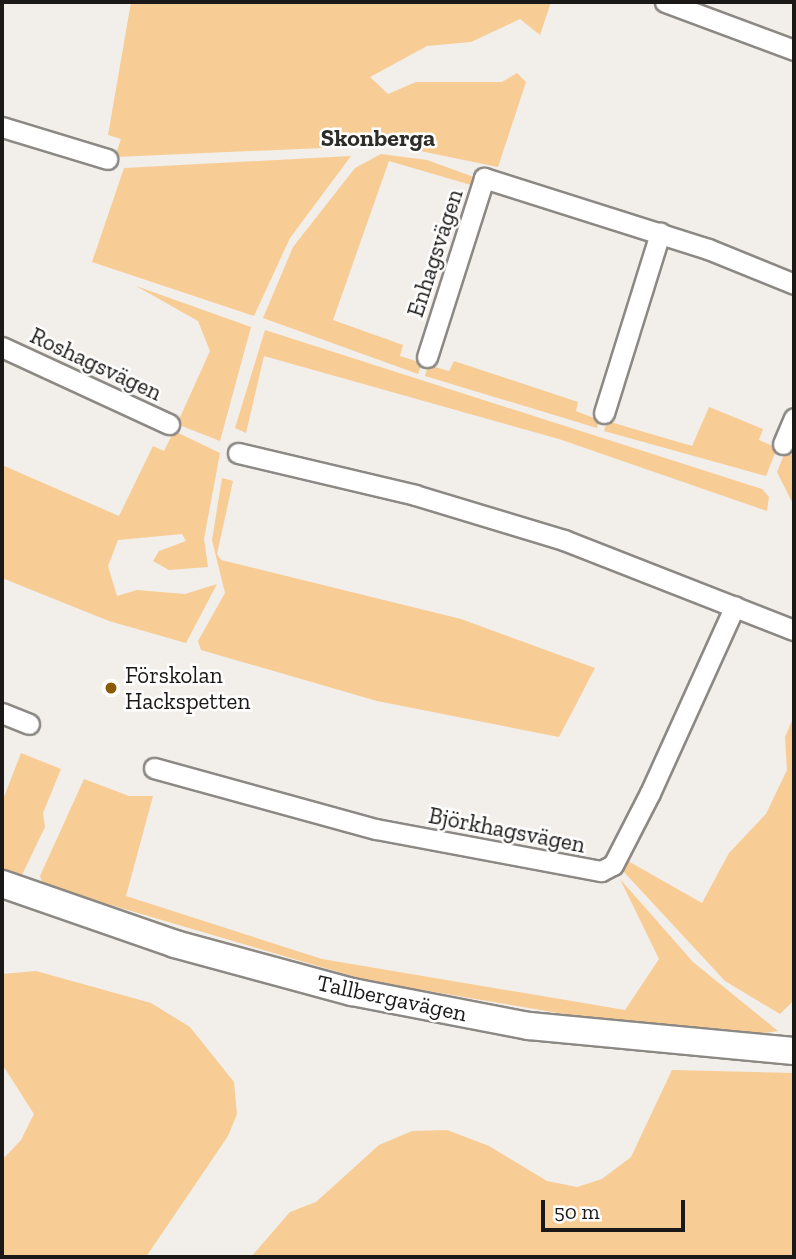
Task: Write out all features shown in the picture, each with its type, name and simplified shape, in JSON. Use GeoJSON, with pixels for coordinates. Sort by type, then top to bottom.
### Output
{"type":"FeatureCollection","features":[{"type":"Feature","properties":{"kind":"street"},"geometry":{"type":"LineString","coordinates":[[664,2],[794,50]]}},
{"type":"Feature","properties":{"kind":"street"},"geometry":{"type":"LineString","coordinates":[[2,127],[107,159]]}},
{"type":"Feature","properties":{"kind":"street","name":"Enhagsvägen"},"geometry":{"type":"LineString","coordinates":[[427,357],[484,178],[660,233],[794,284]]}},
{"type":"Feature","properties":{"kind":"street"},"geometry":{"type":"LineString","coordinates":[[604,412],[660,233]]}},
{"type":"Feature","properties":{"kind":"street","name":"Roshagsvägen"},"geometry":{"type":"LineString","coordinates":[[2,347],[169,424]]}},
{"type":"Feature","properties":{"kind":"street"},"geometry":{"type":"LineString","coordinates":[[783,444],[794,418]]}},
{"type":"Feature","properties":{"kind":"street"},"geometry":{"type":"LineString","coordinates":[[238,453],[492,517],[794,630]]}},
{"type":"Feature","properties":{"kind":"street","name":"Björkhagsvägen"},"geometry":{"type":"LineString","coordinates":[[154,768],[376,829],[601,871],[613,865],[650,793],[735,606]]}},
{"type":"Feature","properties":{"kind":"street"},"geometry":{"type":"LineString","coordinates":[[2,713],[29,724]]}},
{"type":"Feature","properties":{"kind":"street","name":"Tallbergavägen"},"geometry":{"type":"LineString","coordinates":[[2,884],[175,944],[352,992],[529,1026],[794,1051]]}},
{"type":"Feature","properties":{"kind":"shaded area"},"geometry":{"type":"Polygon","coordinates":[[[131,2],[551,2],[540,35],[520,19],[471,42],[427,46],[370,77],[388,94],[416,82],[502,82],[517,73],[526,82],[498,167],[391,145],[115,157],[121,139],[108,135],[131,2]]]}},
{"type":"Feature","properties":{"kind":"shaded area"},"geometry":{"type":"Polygon","coordinates":[[[381,154],[427,160],[474,177],[471,185],[389,161],[333,320],[403,345],[400,356],[422,363],[418,374],[263,318],[293,247],[355,168],[381,154]]]}},
{"type":"Feature","properties":{"kind":"shaded area"},"geometry":{"type":"Polygon","coordinates":[[[351,156],[290,238],[254,316],[92,262],[124,168],[351,156]]]}},
{"type":"Feature","properties":{"kind":"shaded area"},"geometry":{"type":"Polygon","coordinates":[[[136,286],[251,327],[220,441],[177,424],[210,351],[198,321],[136,286]]]}},
{"type":"Feature","properties":{"kind":"shaded area"},"geometry":{"type":"Polygon","coordinates":[[[265,330],[762,489],[769,497],[767,511],[559,439],[264,356],[246,433],[235,428],[265,330]]]}},
{"type":"Feature","properties":{"kind":"shaded area"},"geometry":{"type":"Polygon","coordinates":[[[454,361],[578,402],[576,411],[599,420],[597,428],[425,376],[428,365],[449,371],[454,361]]]}},
{"type":"Feature","properties":{"kind":"shaded area"},"geometry":{"type":"Polygon","coordinates":[[[709,407],[763,429],[759,440],[777,448],[766,476],[604,431],[607,421],[692,446],[709,407]]]}},
{"type":"Feature","properties":{"kind":"shaded area"},"geometry":{"type":"Polygon","coordinates":[[[174,431],[220,453],[204,539],[208,567],[169,570],[153,561],[159,551],[186,541],[182,534],[118,540],[108,566],[117,596],[137,590],[185,594],[217,584],[186,643],[109,621],[2,578],[2,465],[119,516],[153,446],[164,451],[174,431]]]}},
{"type":"Feature","properties":{"kind":"shaded area"},"geometry":{"type":"Polygon","coordinates":[[[785,452],[794,456],[794,506],[777,472],[785,452]]]}},
{"type":"Feature","properties":{"kind":"shaded area"},"geometry":{"type":"Polygon","coordinates":[[[222,478],[233,481],[217,554],[221,560],[461,619],[595,668],[559,737],[377,701],[201,650],[198,641],[225,593],[212,540],[222,478]]]}},
{"type":"Feature","properties":{"kind":"shaded area"},"geometry":{"type":"Polygon","coordinates":[[[794,716],[794,1000],[780,1014],[725,981],[623,871],[628,861],[702,903],[729,853],[766,814],[787,770],[785,737],[794,716]]]}},
{"type":"Feature","properties":{"kind":"shaded area"},"geometry":{"type":"Polygon","coordinates":[[[21,753],[61,769],[43,813],[45,827],[21,877],[2,869],[2,802],[21,753]]]}},
{"type":"Feature","properties":{"kind":"shaded area"},"geometry":{"type":"Polygon","coordinates":[[[84,779],[129,796],[153,796],[126,896],[322,959],[625,1010],[659,959],[620,879],[693,962],[778,1031],[750,1035],[606,1021],[369,981],[43,885],[40,876],[84,779]]]}},
{"type":"Feature","properties":{"kind":"shaded area"},"geometry":{"type":"Polygon","coordinates":[[[36,971],[151,1003],[190,1027],[234,1082],[237,1114],[228,1136],[146,1257],[2,1257],[2,1160],[21,1140],[34,1114],[2,1064],[2,974],[36,971]]]}},
{"type":"Feature","properties":{"kind":"shaded area"},"geometry":{"type":"Polygon","coordinates":[[[672,1070],[794,1073],[794,1257],[251,1257],[290,1212],[316,1202],[379,1145],[412,1131],[447,1130],[489,1146],[547,1181],[577,1187],[602,1179],[631,1157],[672,1070]]]}},
{"type":"Feature","properties":{"kind":"place","name":"Förskolan Hackspetten"},"geometry":{"type":"Point","coordinates":[111,688]}},
{"type":"Feature","properties":{"kind":"district","name":"Skonberga"},"geometry":{"type":"Point","coordinates":[378,138]}}]}
